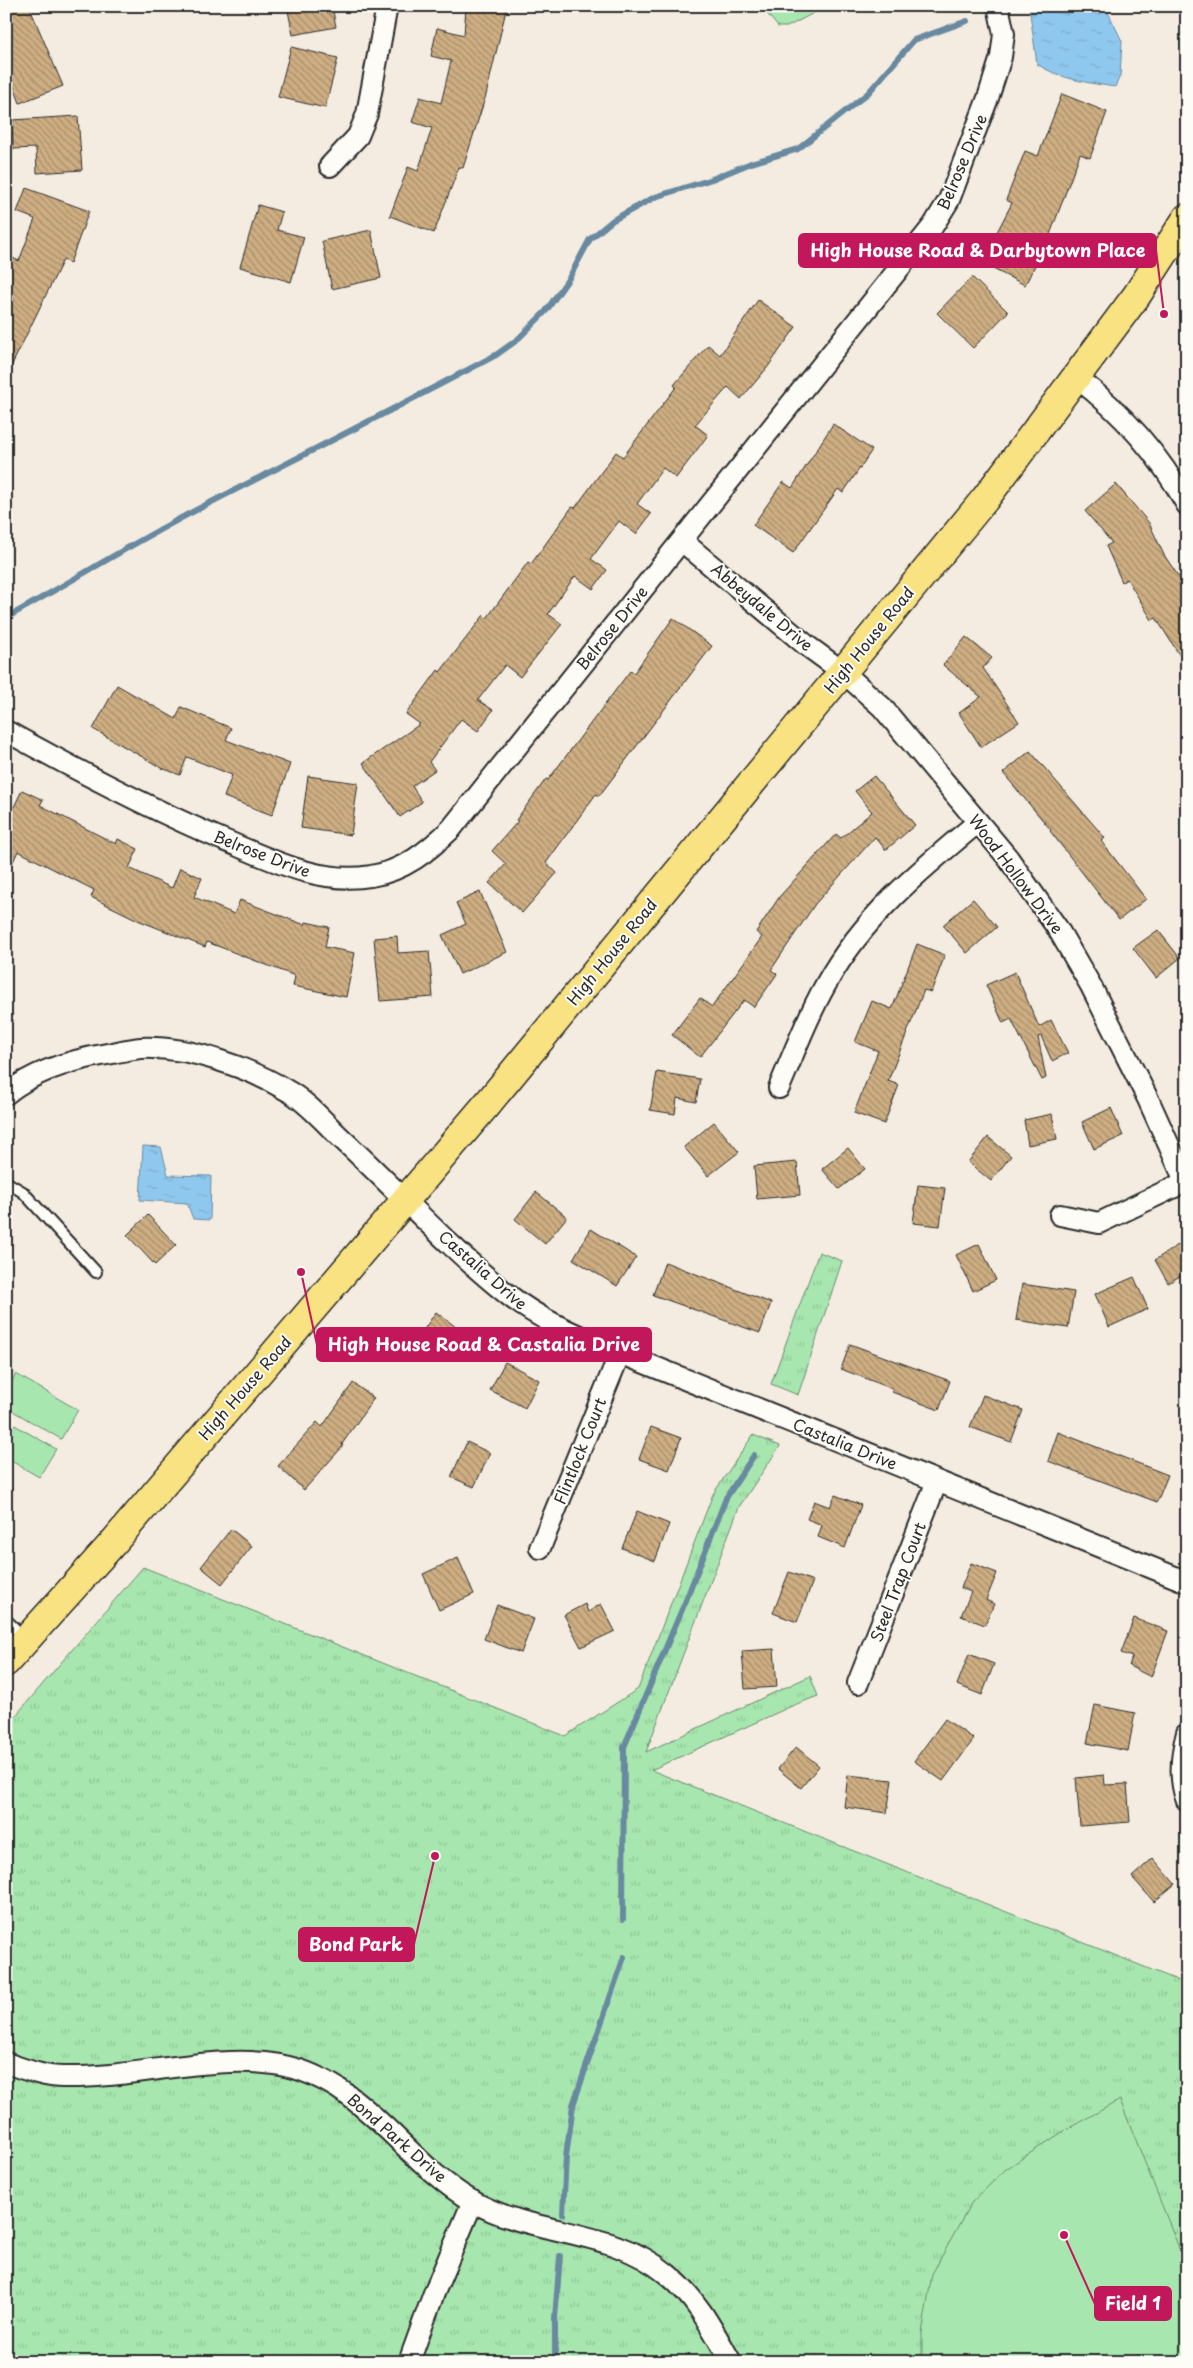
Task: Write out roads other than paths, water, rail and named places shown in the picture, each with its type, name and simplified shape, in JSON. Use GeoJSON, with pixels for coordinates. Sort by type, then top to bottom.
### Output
{"type":"FeatureCollection","features":[{"type":"Feature","properties":{"kind":"main road","name":"High House Road"},"geometry":{"type":"LineString","coordinates":[[6,1662],[113,1543],[406,1200],[985,499],[1137,295],[1187,218]]}},
{"type":"Feature","properties":{"kind":"street"},"geometry":{"type":"LineString","coordinates":[[330,166],[358,136],[368,114],[387,6]]}},
{"type":"Feature","properties":{"kind":"street","name":"Belrose Drive"},"geometry":{"type":"LineString","coordinates":[[6,731],[118,792],[170,817],[305,872],[344,878],[371,876],[403,866],[426,852],[451,829],[934,226],[949,200],[988,98],[1001,57],[1004,34],[998,6]]}},
{"type":"Feature","properties":{"kind":"street"},"geometry":{"type":"LineString","coordinates":[[1077,378],[1105,399],[1181,482],[1187,505]]}},
{"type":"Feature","properties":{"kind":"street","name":"Abbeydale Drive"},"geometry":{"type":"LineString","coordinates":[[682,541],[806,645],[843,672]]}},
{"type":"Feature","properties":{"kind":"street","name":"Wood Hollow Drive"},"geometry":{"type":"LineString","coordinates":[[843,672],[882,707],[1036,895],[1083,971],[1148,1099],[1186,1183]]}},
{"type":"Feature","properties":{"kind":"street"},"geometry":{"type":"LineString","coordinates":[[779,1088],[826,984],[860,933],[881,907],[912,876],[978,822]]}},
{"type":"Feature","properties":{"kind":"street","name":"Castalia Drive"},"geometry":{"type":"LineString","coordinates":[[6,1094],[42,1073],[77,1059],[141,1048],[210,1057],[290,1091],[506,1294],[534,1314],[564,1330],[620,1354],[1187,1582]]}},
{"type":"Feature","properties":{"kind":"street"},"geometry":{"type":"LineString","coordinates":[[1060,1215],[1099,1223],[1186,1183]]}},
{"type":"Feature","properties":{"kind":"street","name":"Flintlock Court"},"geometry":{"type":"LineString","coordinates":[[540,1548],[620,1354]]}},
{"type":"Feature","properties":{"kind":"street","name":"Steel Trap Court"},"geometry":{"type":"LineString","coordinates":[[858,1683],[937,1482]]}},
{"type":"Feature","properties":{"kind":"street"},"geometry":{"type":"LineString","coordinates":[[1187,1733],[1182,1750],[1182,1771],[1187,1801]]}},
{"type":"Feature","properties":{"kind":"street","name":"Bond Park Drive"},"geometry":{"type":"LineString","coordinates":[[6,2063],[30,2072],[61,2078],[106,2076],[254,2062],[297,2068],[318,2076],[360,2103],[438,2176],[473,2201],[523,2220],[587,2237],[637,2254],[668,2274],[703,2313],[731,2362]]}},
{"type":"Feature","properties":{"kind":"street"},"geometry":{"type":"LineString","coordinates":[[409,2362],[434,2293],[473,2201]]}},
{"type":"Feature","properties":{"kind":"lane"},"geometry":{"type":"LineString","coordinates":[[6,1182],[22,1192],[96,1272]]}},
{"type":"Feature","properties":{"kind":"lane"},"geometry":{"type":"LineString","coordinates":[[6,1620],[26,1640]]}},
{"type":"Feature","properties":{"kind":"water"},"geometry":{"type":"Polygon","coordinates":[[[1029,6],[1105,6],[1122,41],[1120,76],[1115,87],[1064,77],[1037,64],[1029,6]]]}},
{"type":"Feature","properties":{"kind":"water"},"geometry":{"type":"Polygon","coordinates":[[[143,1146],[161,1147],[168,1175],[211,1176],[210,1220],[193,1219],[187,1203],[140,1200],[143,1146]]]}},
{"type":"Feature","properties":{"kind":"waterway"},"geometry":{"type":"LineString","coordinates":[[6,618],[175,521],[496,355],[517,340],[546,311],[569,278],[590,239],[613,220],[655,197],[712,179],[751,163],[798,149],[868,93],[914,40],[967,21]]}},
{"type":"Feature","properties":{"kind":"waterway"},"geometry":{"type":"LineString","coordinates":[[623,1919],[624,1747],[686,1600],[726,1498],[754,1455]]}},
{"type":"Feature","properties":{"kind":"waterway"},"geometry":{"type":"LineString","coordinates":[[563,2214],[566,2156],[573,2105],[624,1957]]}},
{"type":"Feature","properties":{"kind":"waterway"},"geometry":{"type":"LineString","coordinates":[[555,2362],[555,2318],[560,2256]]}},
{"type":"Feature","properties":{"kind":"place","name":"High House Road & Darbytown Place"},"geometry":{"type":"Point","coordinates":[1164,314]}},
{"type":"Feature","properties":{"kind":"place","name":"High House Road & Castalia Drive"},"geometry":{"type":"Point","coordinates":[301,1272]}},
{"type":"Feature","properties":{"kind":"place","name":"Bond Park"},"geometry":{"type":"Point","coordinates":[435,1856]}},
{"type":"Feature","properties":{"kind":"place","name":"Field 1"},"geometry":{"type":"Point","coordinates":[1064,2235]}}]}
